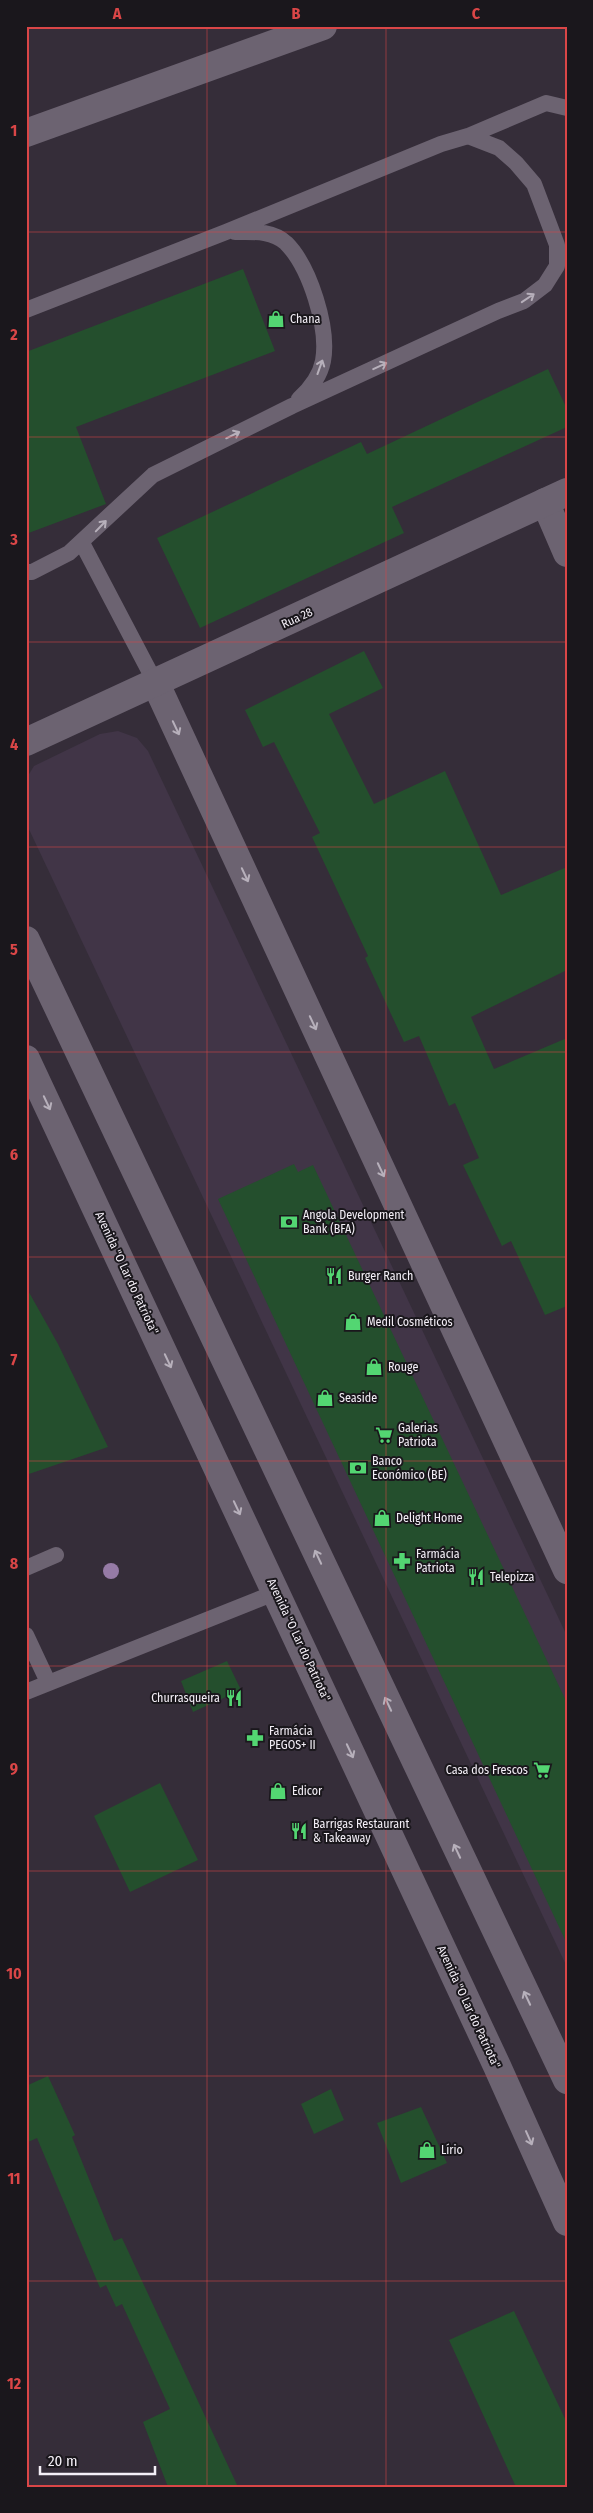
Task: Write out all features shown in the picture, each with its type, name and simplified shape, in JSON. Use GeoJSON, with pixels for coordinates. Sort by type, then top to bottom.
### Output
{"type":"FeatureCollection","features":[{"type":"Feature","properties":{"kind":"main road"},"geometry":{"type":"LineString","coordinates":[[26,133],[323,26]]}},
{"type":"Feature","properties":{"kind":"main road"},"geometry":{"type":"LineString","coordinates":[[556,497],[567,553]]}},
{"type":"Feature","properties":{"kind":"main road","name":"Rua 28"},"geometry":{"type":"LineString","coordinates":[[26,742],[156,684],[556,497]]}},
{"type":"Feature","properties":{"kind":"main road"},"geometry":{"type":"LineString","coordinates":[[156,684],[567,1570]]}},
{"type":"Feature","properties":{"kind":"main road"},"geometry":{"type":"LineString","coordinates":[[26,940],[567,2080]]}},
{"type":"Feature","properties":{"kind":"main road","name":"Avenida \"O Lar do Patriota\""},"geometry":{"type":"LineString","coordinates":[[26,1059],[277,1592],[493,2057],[567,2222]]}},
{"type":"Feature","properties":{"kind":"lane"},"geometry":{"type":"LineString","coordinates":[[26,310],[226,232],[442,144],[468,136],[546,103],[567,108]]}},
{"type":"Feature","properties":{"kind":"lane"},"geometry":{"type":"LineString","coordinates":[[26,572],[32,572],[70,553],[153,475],[292,406],[498,311],[524,301],[545,285],[562,263],[534,184],[499,148],[468,136]]}},
{"type":"Feature","properties":{"kind":"lane"},"geometry":{"type":"LineString","coordinates":[[226,232],[263,232],[285,243],[302,268],[316,300],[323,329],[323,361],[312,387],[292,406]]}},
{"type":"Feature","properties":{"kind":"lane"},"geometry":{"type":"LineString","coordinates":[[82,543],[156,684]]}},
{"type":"Feature","properties":{"kind":"lane"},"geometry":{"type":"LineString","coordinates":[[26,1568],[56,1555]]}},
{"type":"Feature","properties":{"kind":"lane"},"geometry":{"type":"LineString","coordinates":[[26,1692],[277,1592]]}},
{"type":"Feature","properties":{"kind":"lane"},"geometry":{"type":"LineString","coordinates":[[26,1635],[48,1682]]}},
{"type":"Feature","properties":{"kind":"shaded area"},"geometry":{"type":"Polygon","coordinates":[[[118,731],[137,738],[148,751],[567,1636],[567,1967],[26,823],[26,779],[34,766],[100,734],[118,731]]]}},
{"type":"Feature","properties":{"kind":"building"},"geometry":{"type":"Polygon","coordinates":[[[243,269],[275,351],[76,427],[106,504],[26,534],[26,352],[243,269]]]}},
{"type":"Feature","properties":{"kind":"building"},"geometry":{"type":"Polygon","coordinates":[[[548,369],[567,409],[567,427],[392,507],[404,533],[200,628],[157,538],[361,442],[367,454],[548,369]]]}},
{"type":"Feature","properties":{"kind":"building"},"geometry":{"type":"Polygon","coordinates":[[[364,651],[383,688],[329,714],[374,804],[445,771],[501,895],[567,867],[567,970],[471,1017],[494,1069],[567,1038],[567,1306],[545,1315],[511,1241],[502,1246],[463,1165],[479,1158],[455,1103],[449,1106],[419,1036],[404,1042],[365,958],[368,956],[312,837],[320,833],[274,742],[263,747],[245,710],[364,651]]]}},
{"type":"Feature","properties":{"kind":"building","name":"Galerias Patriota"},"geometry":{"type":"Polygon","coordinates":[[[294,1164],[298,1172],[313,1165],[567,1703],[567,1944],[218,1199],[294,1164]]]}},
{"type":"Feature","properties":{"kind":"building"},"geometry":{"type":"Polygon","coordinates":[[[26,1287],[58,1344],[108,1447],[26,1475],[26,1287]]]}},
{"type":"Feature","properties":{"kind":"building"},"geometry":{"type":"Polygon","coordinates":[[[227,1661],[241,1690],[193,1712],[181,1681],[227,1661]]]}},
{"type":"Feature","properties":{"kind":"building"},"geometry":{"type":"Polygon","coordinates":[[[160,1783],[198,1860],[130,1892],[94,1816],[160,1783]]]}},
{"type":"Feature","properties":{"kind":"building"},"geometry":{"type":"Polygon","coordinates":[[[48,2076],[75,2135],[72,2137],[114,2241],[122,2238],[238,2487],[168,2487],[143,2422],[170,2409],[122,2304],[116,2307],[106,2285],[100,2288],[37,2138],[26,2143],[26,2086],[48,2076]]]}},
{"type":"Feature","properties":{"kind":"building"},"geometry":{"type":"Polygon","coordinates":[[[331,2089],[344,2120],[314,2134],[301,2104],[331,2089]]]}},
{"type":"Feature","properties":{"kind":"building"},"geometry":{"type":"Polygon","coordinates":[[[421,2107],[447,2163],[401,2183],[377,2123],[421,2107]]]}},
{"type":"Feature","properties":{"kind":"building"},"geometry":{"type":"Polygon","coordinates":[[[514,2311],[567,2423],[567,2487],[516,2487],[449,2340],[514,2311]]]}},
{"type":"Feature","properties":{"kind":"place","name":"Chana"},"geometry":{"type":"Point","coordinates":[276,319]}},
{"type":"Feature","properties":{"kind":"place","name":"Angola Development Bank (BFA)"},"geometry":{"type":"Point","coordinates":[289,1222]}},
{"type":"Feature","properties":{"kind":"place","name":"Burger Ranch"},"geometry":{"type":"Point","coordinates":[334,1276]}},
{"type":"Feature","properties":{"kind":"place","name":"Medil Cosméticos"},"geometry":{"type":"Point","coordinates":[353,1322]}},
{"type":"Feature","properties":{"kind":"place","name":"Rouge"},"geometry":{"type":"Point","coordinates":[374,1367]}},
{"type":"Feature","properties":{"kind":"place","name":"Seaside"},"geometry":{"type":"Point","coordinates":[325,1398]}},
{"type":"Feature","properties":{"kind":"place","name":"Galerias Patriota"},"geometry":{"type":"Point","coordinates":[384,1435]}},
{"type":"Feature","properties":{"kind":"place","name":"Banco Económico (BE)"},"geometry":{"type":"Point","coordinates":[358,1468]}},
{"type":"Feature","properties":{"kind":"place","name":"Delight Home"},"geometry":{"type":"Point","coordinates":[382,1518]}},
{"type":"Feature","properties":{"kind":"place","name":"Farmácia Patriota"},"geometry":{"type":"Point","coordinates":[402,1561]}},
{"type":"Feature","properties":{"kind":"place","name":"Telepizza"},"geometry":{"type":"Point","coordinates":[476,1577]}},
{"type":"Feature","properties":{"kind":"place","name":"Churrasqueira"},"geometry":{"type":"Point","coordinates":[234,1698]}},
{"type":"Feature","properties":{"kind":"place","name":"Farmácia PEGOS+ II"},"geometry":{"type":"Point","coordinates":[255,1738]}},
{"type":"Feature","properties":{"kind":"place","name":"Casa dos Frescos"},"geometry":{"type":"Point","coordinates":[542,1770]}},
{"type":"Feature","properties":{"kind":"place","name":"Edicor"},"geometry":{"type":"Point","coordinates":[278,1791]}},
{"type":"Feature","properties":{"kind":"place","name":"Barrigas Restaurant & Takeaway"},"geometry":{"type":"Point","coordinates":[299,1831]}},
{"type":"Feature","properties":{"kind":"place","name":"Lírio"},"geometry":{"type":"Point","coordinates":[427,2150]}}]}
